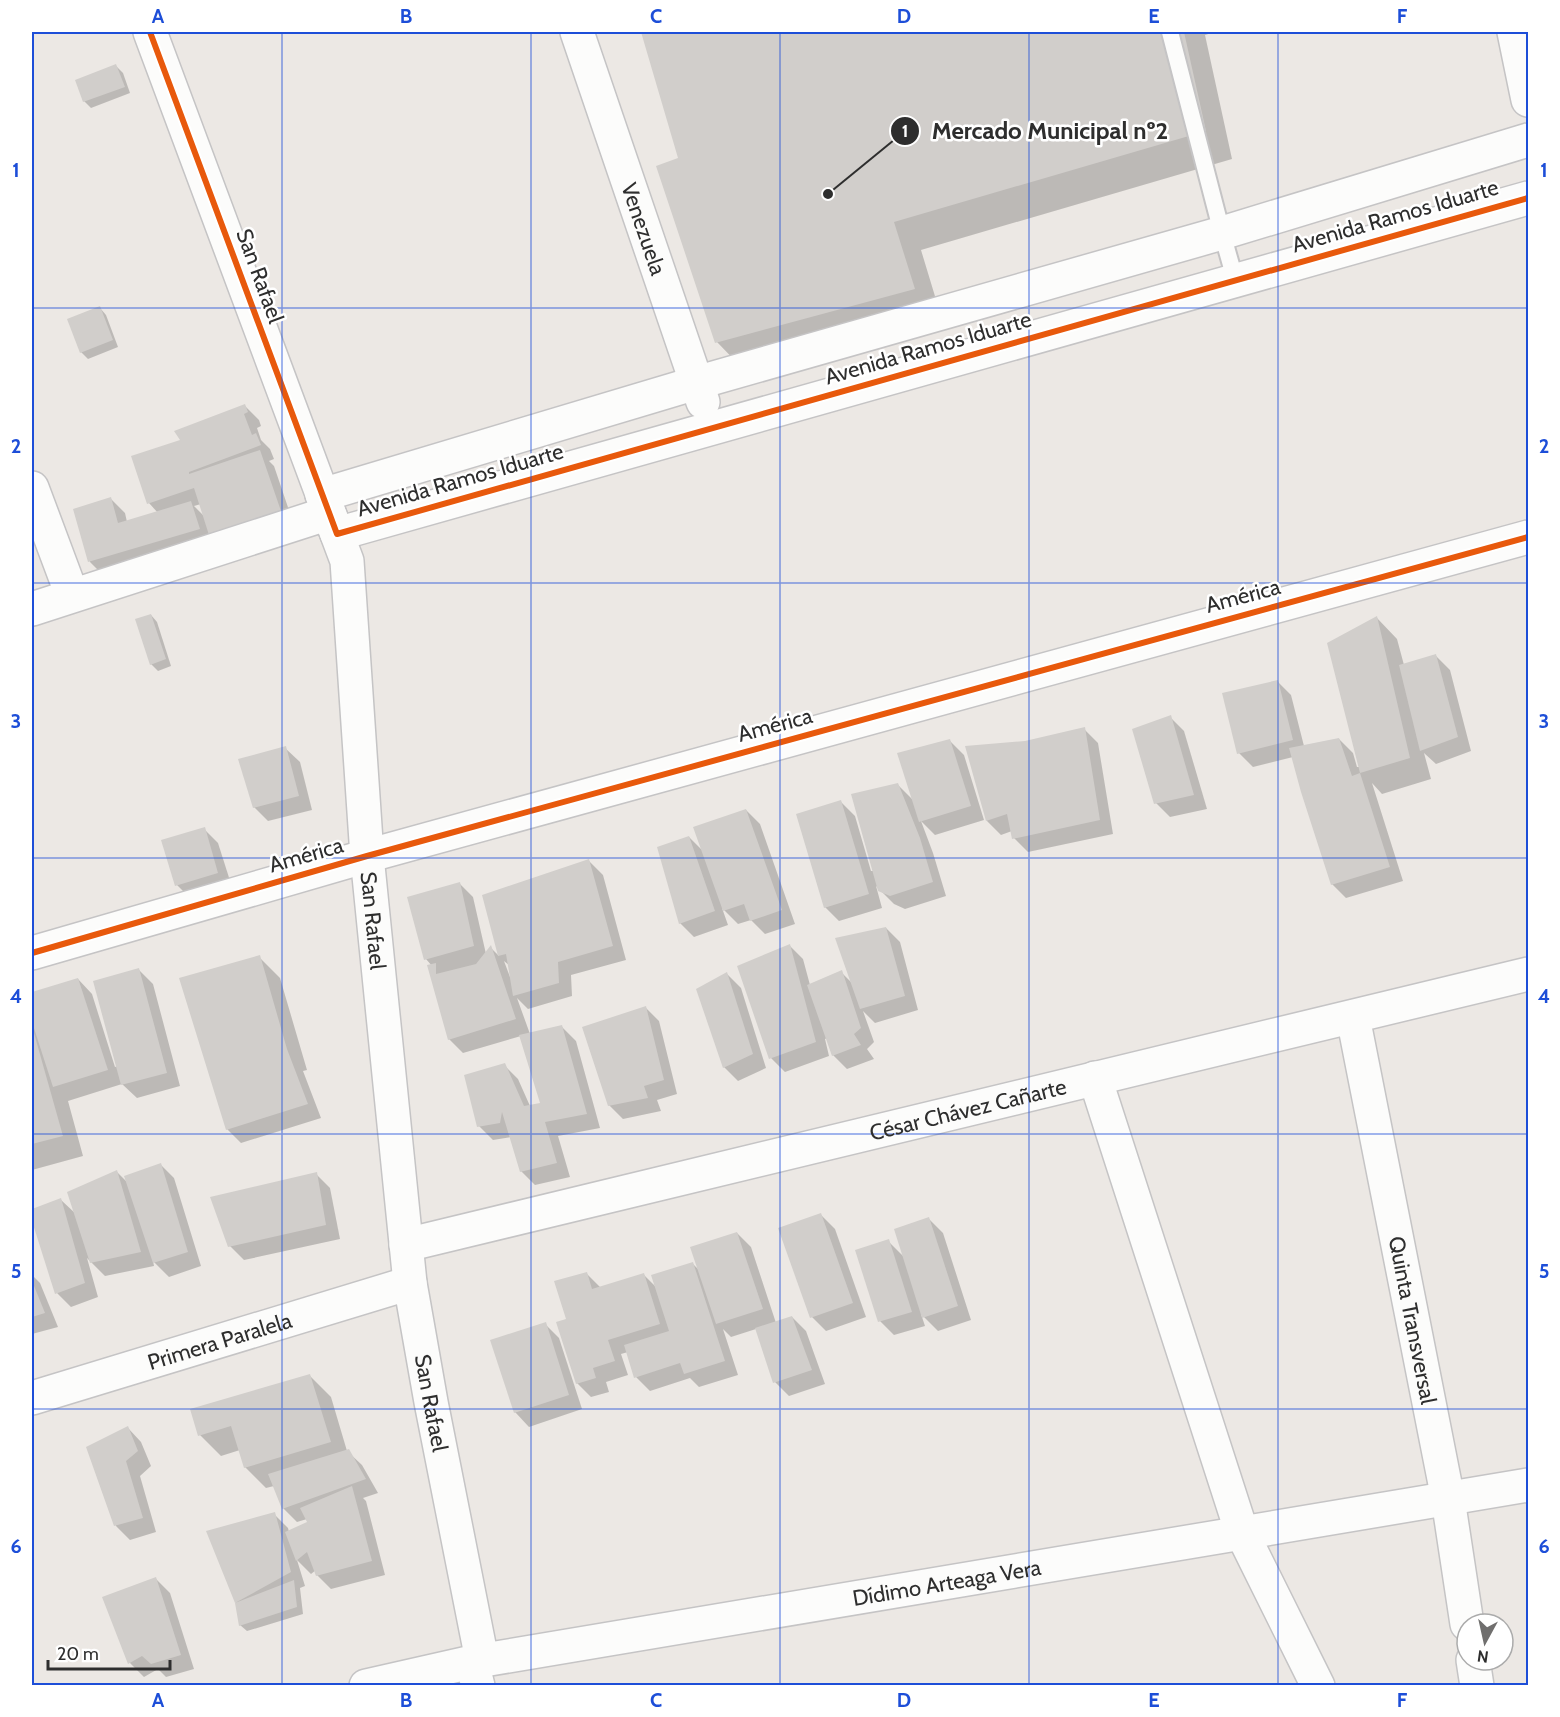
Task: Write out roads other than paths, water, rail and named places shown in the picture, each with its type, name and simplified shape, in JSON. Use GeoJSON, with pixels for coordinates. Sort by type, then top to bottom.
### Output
{"type":"FeatureCollection","features":[{"type":"Feature","properties":{"kind":"street","name":"San Rafael"},"geometry":{"type":"LineString","coordinates":[[150,32],[347,561],[367,856],[410,1283],[477,1669]]}},
{"type":"Feature","properties":{"kind":"street","name":"Venezuela"},"geometry":{"type":"LineString","coordinates":[[577,32],[711,428]]}},
{"type":"Feature","properties":{"kind":"street"},"geometry":{"type":"LineString","coordinates":[[1514,32],[1528,100]]}},
{"type":"Feature","properties":{"kind":"street","name":"Avenida Ramos Iduarte"},"geometry":{"type":"LineString","coordinates":[[32,609],[329,514],[696,383],[1222,233],[1528,140]]}},
{"type":"Feature","properties":{"kind":"street","name":"Avenida Ramos Iduarte"},"geometry":{"type":"LineString","coordinates":[[329,514],[711,428],[1528,198]]}},
{"type":"Feature","properties":{"kind":"street"},"geometry":{"type":"LineString","coordinates":[[32,488],[72,595]]}},
{"type":"Feature","properties":{"kind":"street","name":"América"},"geometry":{"type":"LineString","coordinates":[[32,953],[367,856],[1528,537]]}},
{"type":"Feature","properties":{"kind":"street","name":"César Chávez Cañarte"},"geometry":{"type":"LineString","coordinates":[[406,1245],[1528,974]]}},
{"type":"Feature","properties":{"kind":"street","name":"Quinta Transversal"},"geometry":{"type":"LineString","coordinates":[[1353,1017],[1448,1499],[1465,1612]]}},
{"type":"Feature","properties":{"kind":"street"},"geometry":{"type":"LineString","coordinates":[[1095,1078],[1242,1533],[1318,1686]]}},
{"type":"Feature","properties":{"kind":"street","name":"Primera Paralela"},"geometry":{"type":"LineString","coordinates":[[32,1398],[410,1283]]}},
{"type":"Feature","properties":{"kind":"street","name":"Dídimo Arteaga Vera"},"geometry":{"type":"LineString","coordinates":[[366,1686],[477,1669],[1242,1533],[1528,1485]]}},
{"type":"Feature","properties":{"kind":"lane"},"geometry":{"type":"LineString","coordinates":[[1170,32],[1235,279]]}},
{"type":"Feature","properties":{"kind":"place","name":"Mercado Municipal nº2"},"geometry":{"type":"Point","coordinates":[828,194]}}]}
